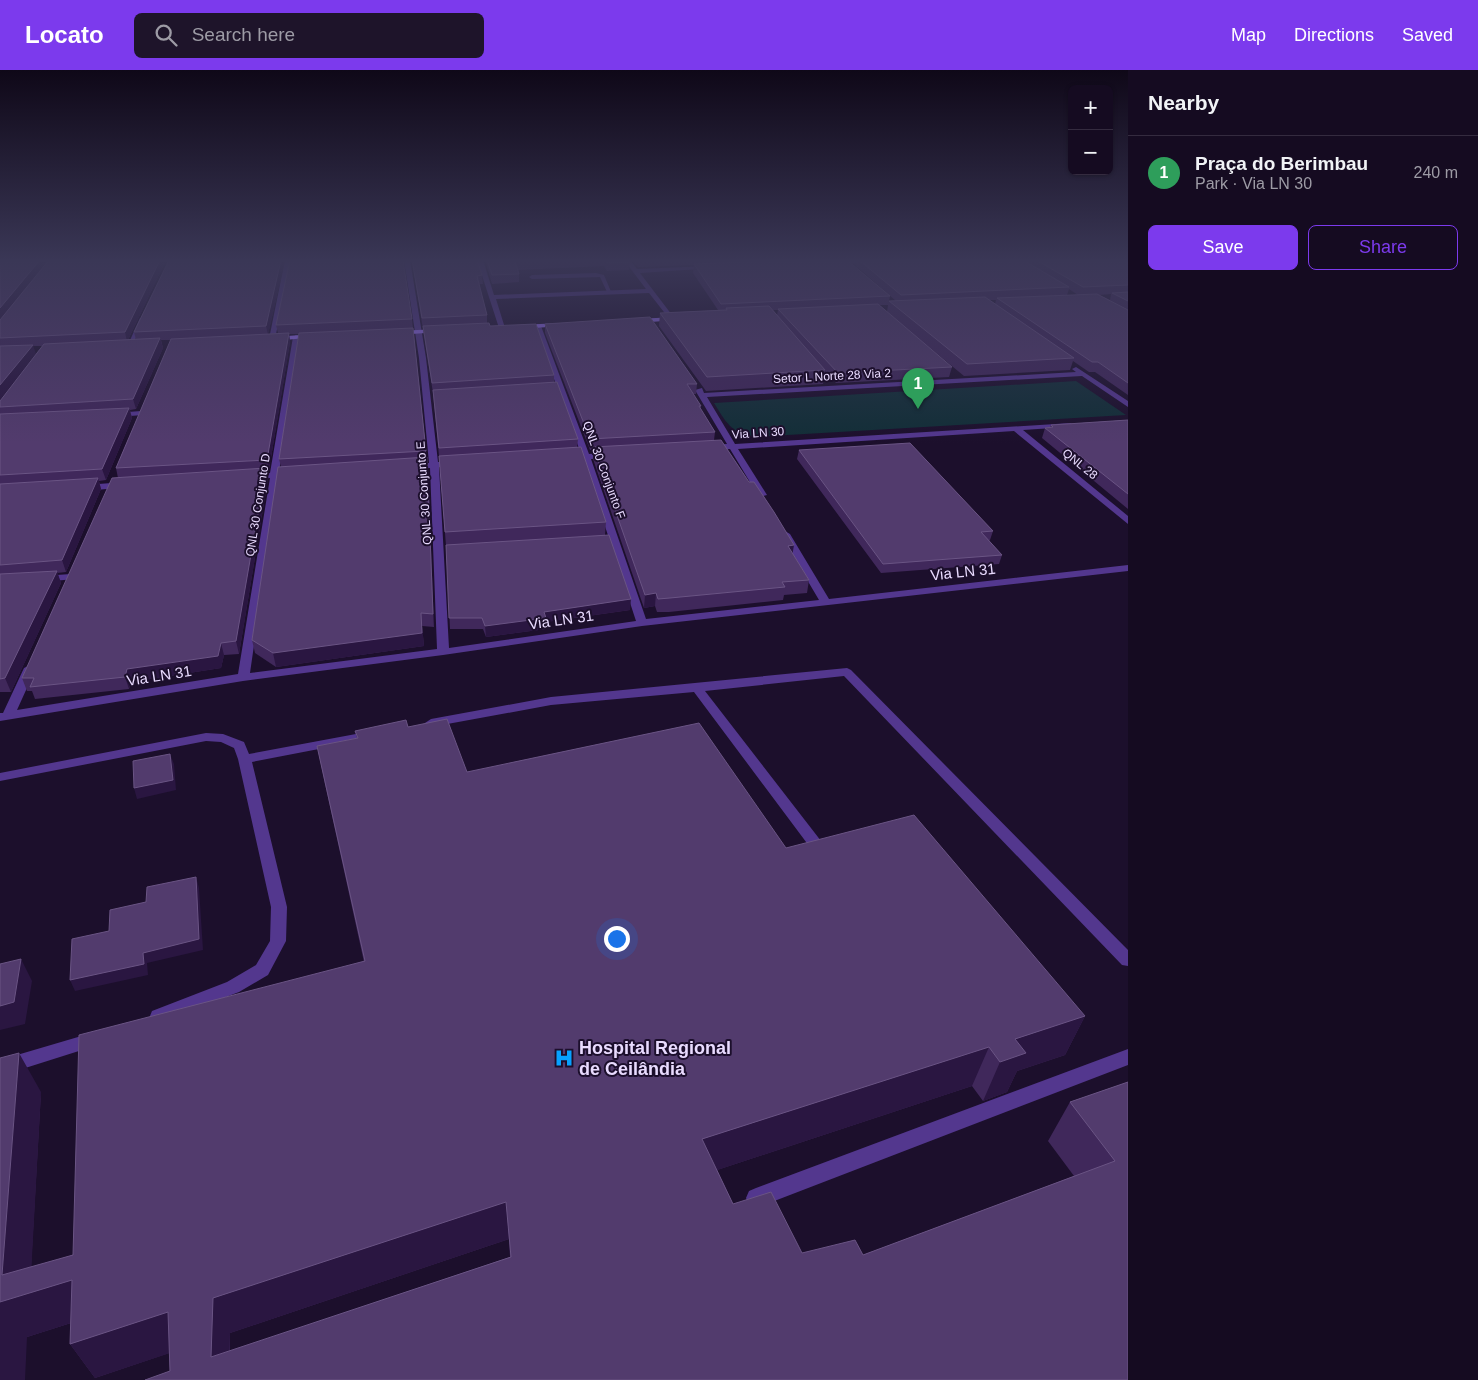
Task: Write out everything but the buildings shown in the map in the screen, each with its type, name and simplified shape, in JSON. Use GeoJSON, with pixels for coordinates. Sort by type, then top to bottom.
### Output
{"type":"FeatureCollection","features":[{"type":"Feature","properties":{"kind":"street"},"geometry":{"type":"LineString","coordinates":[[129,346],[140,321]]}},
{"type":"Feature","properties":{"kind":"street"},"geometry":{"type":"LineString","coordinates":[[272,339],[275,321]]}},
{"type":"Feature","properties":{"kind":"street","name":"QNL 30 Conjunto E"},"geometry":{"type":"LineString","coordinates":[[419,321],[434,397],[435,465],[445,551],[443,652]]}},
{"type":"Feature","properties":{"kind":"street"},"geometry":{"type":"LineString","coordinates":[[500,321],[502,328]]}},
{"type":"Feature","properties":{"kind":"street"},"geometry":{"type":"LineString","coordinates":[[623,322],[635,321]]}},
{"type":"Feature","properties":{"kind":"street"},"geometry":{"type":"LineString","coordinates":[[651,321],[656,328]]}},
{"type":"Feature","properties":{"kind":"street"},"geometry":{"type":"LineString","coordinates":[[493,328],[568,324]]}},
{"type":"Feature","properties":{"kind":"street","name":"QNL 30 Conjunto F"},"geometry":{"type":"LineString","coordinates":[[538,326],[556,389],[586,457],[610,540],[642,623]]}},
{"type":"Feature","properties":{"kind":"street"},"geometry":{"type":"LineString","coordinates":[[392,333],[448,330]]}},
{"type":"Feature","properties":{"kind":"street"},"geometry":{"type":"LineString","coordinates":[[262,339],[325,336]]}},
{"type":"Feature","properties":{"kind":"street","name":"QNL 30 Conjunto D"},"geometry":{"type":"LineString","coordinates":[[243,677],[296,337]]}},
{"type":"Feature","properties":{"kind":"street"},"geometry":{"type":"LineString","coordinates":[[119,346],[137,345]]}},
{"type":"Feature","properties":{"kind":"street"},"geometry":{"type":"LineString","coordinates":[[1067,363],[1128,405]]}},
{"type":"Feature","properties":{"kind":"street"},"geometry":{"type":"LineString","coordinates":[[952,373],[960,380]]}},
{"type":"Feature","properties":{"kind":"street","name":"Setor L Norte 28 Via 2"},"geometry":{"type":"LineString","coordinates":[[703,395],[1082,374]]}},
{"type":"Feature","properties":{"kind":"street"},"geometry":{"type":"LineString","coordinates":[[692,380],[703,395],[767,504]]}},
{"type":"Feature","properties":{"kind":"street"},"geometry":{"type":"LineString","coordinates":[[826,380],[832,387]]}},
{"type":"Feature","properties":{"kind":"street"},"geometry":{"type":"LineString","coordinates":[[104,415],[141,413]]}},
{"type":"Feature","properties":{"kind":"street","name":"Via LN 30"},"geometry":{"type":"LineString","coordinates":[[704,449],[1081,424]]}},
{"type":"Feature","properties":{"kind":"street","name":"QNL 28"},"geometry":{"type":"LineString","coordinates":[[1015,428],[1128,520]]}},
{"type":"Feature","properties":{"kind":"street"},"geometry":{"type":"LineString","coordinates":[[558,458],[616,455]]}},
{"type":"Feature","properties":{"kind":"street"},"geometry":{"type":"LineString","coordinates":[[405,467],[463,463]]}},
{"type":"Feature","properties":{"kind":"street"},"geometry":{"type":"LineString","coordinates":[[236,478],[305,473]]}},
{"type":"Feature","properties":{"kind":"street"},"geometry":{"type":"LineString","coordinates":[[74,488],[140,484]]}},
{"type":"Feature","properties":{"kind":"street"},"geometry":{"type":"LineString","coordinates":[[782,528],[826,602]]}},
{"type":"Feature","properties":{"kind":"street","name":"Via LN 31"},"geometry":{"type":"LineString","coordinates":[[4,717],[243,677],[443,652],[642,623],[1127,569]]}},
{"type":"Feature","properties":{"kind":"street"},"geometry":{"type":"LineString","coordinates":[[27,580],[71,577]]}},
{"type":"Feature","properties":{"kind":"street"},"geometry":{"type":"LineString","coordinates":[[4,717],[36,655]]}},
{"type":"Feature","properties":{"kind":"street"},"geometry":{"type":"LineString","coordinates":[[417,726],[551,701],[847,672],[1128,960]]}},
{"type":"Feature","properties":{"kind":"street"},"geometry":{"type":"LineString","coordinates":[[697,688],[825,857]]}},
{"type":"Feature","properties":{"kind":"street"},"geometry":{"type":"LineString","coordinates":[[244,759],[388,732]]}},
{"type":"Feature","properties":{"kind":"street"},"geometry":{"type":"LineString","coordinates":[[0,777],[206,737],[232,741],[239,745],[279,907],[278,941],[262,970],[233,987],[141,1023]]}},
{"type":"Feature","properties":{"kind":"street"},"geometry":{"type":"LineString","coordinates":[[0,1068],[105,1036]]}},
{"type":"Feature","properties":{"kind":"street"},"geometry":{"type":"LineString","coordinates":[[741,1203],[1128,1057]]}},
{"type":"Feature","properties":{"kind":"shaded area"},"geometry":{"type":"Polygon","coordinates":[[[1076,381],[1126,415],[754,437],[740,433],[730,426],[714,403],[1076,381]]]}},
{"type":"Feature","properties":{"kind":"place","name":"Praça do Berimbau"},"geometry":{"type":"Point","coordinates":[918,409]}},
{"type":"Feature","properties":{"kind":"place","name":"Hospital Regional de Ceilândia"},"geometry":{"type":"Point","coordinates":[564,1058]}}]}
